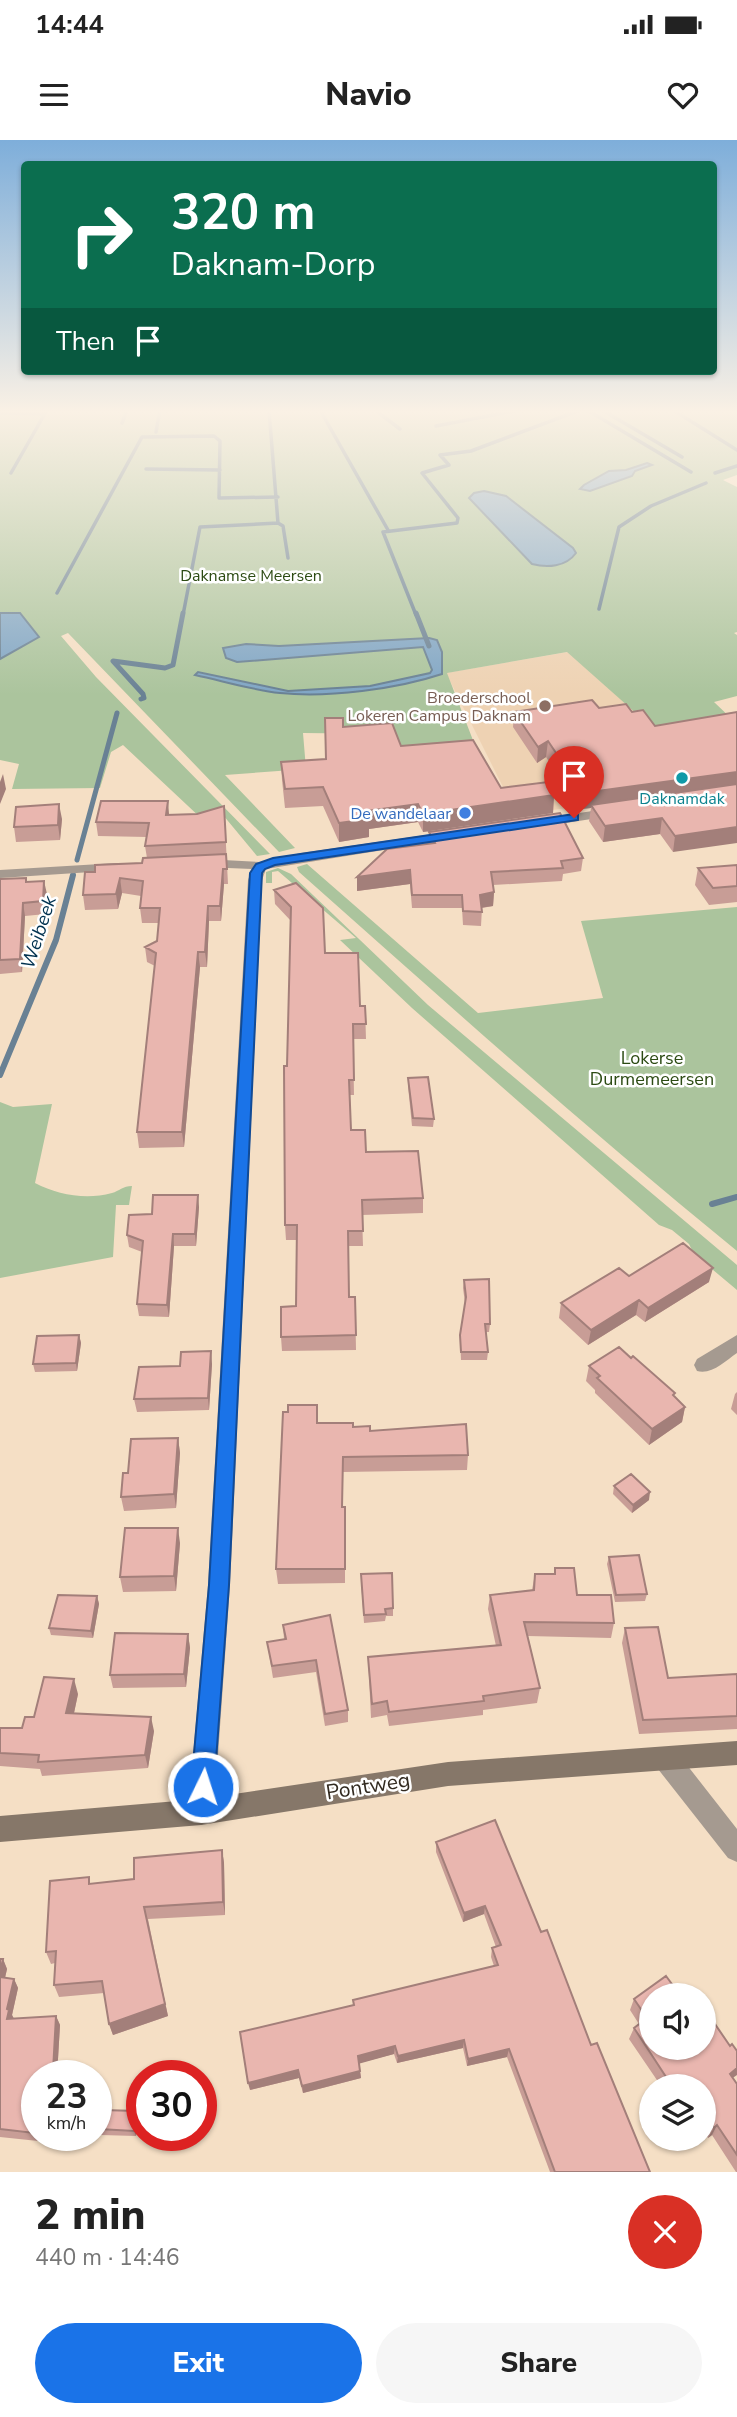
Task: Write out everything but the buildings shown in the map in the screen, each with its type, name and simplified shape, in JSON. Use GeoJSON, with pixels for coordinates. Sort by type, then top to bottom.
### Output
{"type":"FeatureCollection","features":[{"type":"Feature","properties":{"kind":"street"},"geometry":{"type":"LineString","coordinates":[[519,825],[628,809]]}},
{"type":"Feature","properties":{"kind":"street"},"geometry":{"type":"LineString","coordinates":[[189,864],[242,863],[260,866],[301,857],[465,833]]}},
{"type":"Feature","properties":{"kind":"street"},"geometry":{"type":"LineString","coordinates":[[201,1812],[219,1585],[255,880],[260,866]]}},
{"type":"Feature","properties":{"kind":"street"},"geometry":{"type":"LineString","coordinates":[[0,874],[128,867]]}},
{"type":"Feature","properties":{"kind":"street"},"geometry":{"type":"LineString","coordinates":[[704,1365],[737,1343]]}},
{"type":"Feature","properties":{"kind":"street","name":"Pontweg"},"geometry":{"type":"LineString","coordinates":[[0,1829],[201,1812],[448,1774],[737,1753]]}},
{"type":"Feature","properties":{"kind":"street"},"geometry":{"type":"LineString","coordinates":[[667,1759],[737,1849]]}},
{"type":"Feature","properties":{"kind":"shaded area","name":"Broederschool Lokeren Campus Daknam"},"geometry":{"type":"Polygon","coordinates":[[[568,652],[665,739],[674,793],[517,815],[446,673],[568,652]]]}},
{"type":"Feature","properties":{"kind":"green space","name":"Daknamse Meersen"},"geometry":{"type":"Polygon","coordinates":[[[0,505],[737,505],[737,632],[734,633],[737,635],[737,696],[714,702],[735,722],[665,739],[567,652],[447,673],[476,748],[400,755],[391,734],[303,733],[306,769],[225,775],[295,848],[279,852],[68,633],[61,636],[96,677],[270,854],[257,856],[223,815],[203,820],[123,745],[111,752],[100,788],[12,789],[19,764],[0,760],[0,659],[39,637],[20,614],[0,613],[0,505]]]}},
{"type":"Feature","properties":{"kind":"green space","name":"Lokerse Durmemeersen"},"geometry":{"type":"Polygon","coordinates":[[[307,864],[478,1013],[603,998],[581,921],[737,907],[737,1251],[570,1111],[299,872],[297,867],[307,864]]]}},
{"type":"Feature","properties":{"kind":"green space"},"geometry":{"type":"Polygon","coordinates":[[[278,868],[291,874],[428,1005],[737,1265],[737,1290],[694,1254],[689,1244],[672,1230],[659,1225],[412,1008],[340,940],[356,938],[278,871],[272,872],[272,883],[266,883],[266,872],[278,868]]]}},
{"type":"Feature","properties":{"kind":"green space"},"geometry":{"type":"Polygon","coordinates":[[[0,1102],[13,1107],[52,1104],[35,1183],[53,1191],[82,1196],[112,1193],[132,1186],[129,1205],[116,1205],[113,1257],[0,1278],[0,1102]]]}},
{"type":"Feature","properties":{"kind":"water"},"geometry":{"type":"Polygon","coordinates":[[[476,505],[517,505],[576,553],[567,561],[556,565],[532,564],[476,505]]]}},
{"type":"Feature","properties":{"kind":"water"},"geometry":{"type":"Polygon","coordinates":[[[0,613],[20,613],[39,637],[0,659],[0,613]]]}},
{"type":"Feature","properties":{"kind":"water"},"geometry":{"type":"Polygon","coordinates":[[[429,638],[437,640],[442,652],[442,674],[384,688],[340,693],[280,693],[195,675],[198,672],[288,691],[370,686],[430,673],[432,670],[423,647],[237,662],[226,658],[223,648],[246,644],[279,646],[429,638]]]}},
{"type":"Feature","properties":{"kind":"waterway"},"geometry":{"type":"LineString","coordinates":[[57,593],[105,505]]}},
{"type":"Feature","properties":{"kind":"waterway","name":"Weibeek"},"geometry":{"type":"LineString","coordinates":[[277,505],[278,523]]}},
{"type":"Feature","properties":{"kind":"waterway"},"geometry":{"type":"LineString","coordinates":[[374,505],[388,530]]}},
{"type":"Feature","properties":{"kind":"waterway"},"geometry":{"type":"LineString","coordinates":[[416,615],[383,532],[457,523],[458,518],[447,505]]}},
{"type":"Feature","properties":{"kind":"waterway"},"geometry":{"type":"LineString","coordinates":[[599,609],[619,527],[654,505]]}},
{"type":"Feature","properties":{"kind":"waterway","name":"Weibeek"},"geometry":{"type":"LineString","coordinates":[[183,615],[200,527],[278,523]]}},
{"type":"Feature","properties":{"kind":"waterway"},"geometry":{"type":"LineString","coordinates":[[278,523],[283,526],[288,558]]}},
{"type":"Feature","properties":{"kind":"waterway","name":"Weibeek"},"geometry":{"type":"LineString","coordinates":[[141,699],[144,698],[143,694],[113,661],[165,668],[173,665],[183,613]]}},
{"type":"Feature","properties":{"kind":"waterway"},"geometry":{"type":"LineString","coordinates":[[416,613],[429,646]]}},
{"type":"Feature","properties":{"kind":"waterway","name":"Weibeek"},"geometry":{"type":"LineString","coordinates":[[77,860],[117,713]]}},
{"type":"Feature","properties":{"kind":"waterway","name":"Weibeek"},"geometry":{"type":"LineString","coordinates":[[0,1075],[56,940],[73,875]]}},
{"type":"Feature","properties":{"kind":"waterway"},"geometry":{"type":"LineString","coordinates":[[712,1204],[737,1197]]}},
{"type":"Feature","properties":{"kind":"place","name":"Broederschool Lokeren Campus Daknam"},"geometry":{"type":"Point","coordinates":[545,706]}},
{"type":"Feature","properties":{"kind":"place","name":"Daknamdak"},"geometry":{"type":"Point","coordinates":[682,778]}},
{"type":"Feature","properties":{"kind":"place","name":"De wandelaar"},"geometry":{"type":"Point","coordinates":[465,813]}},
{"type":"Feature","properties":{"kind":"route"},"geometry":{"type":"LineString","coordinates":[[203,1787],[219,1585],[256,873],[260,866],[301,857],[574,818]]}}]}
